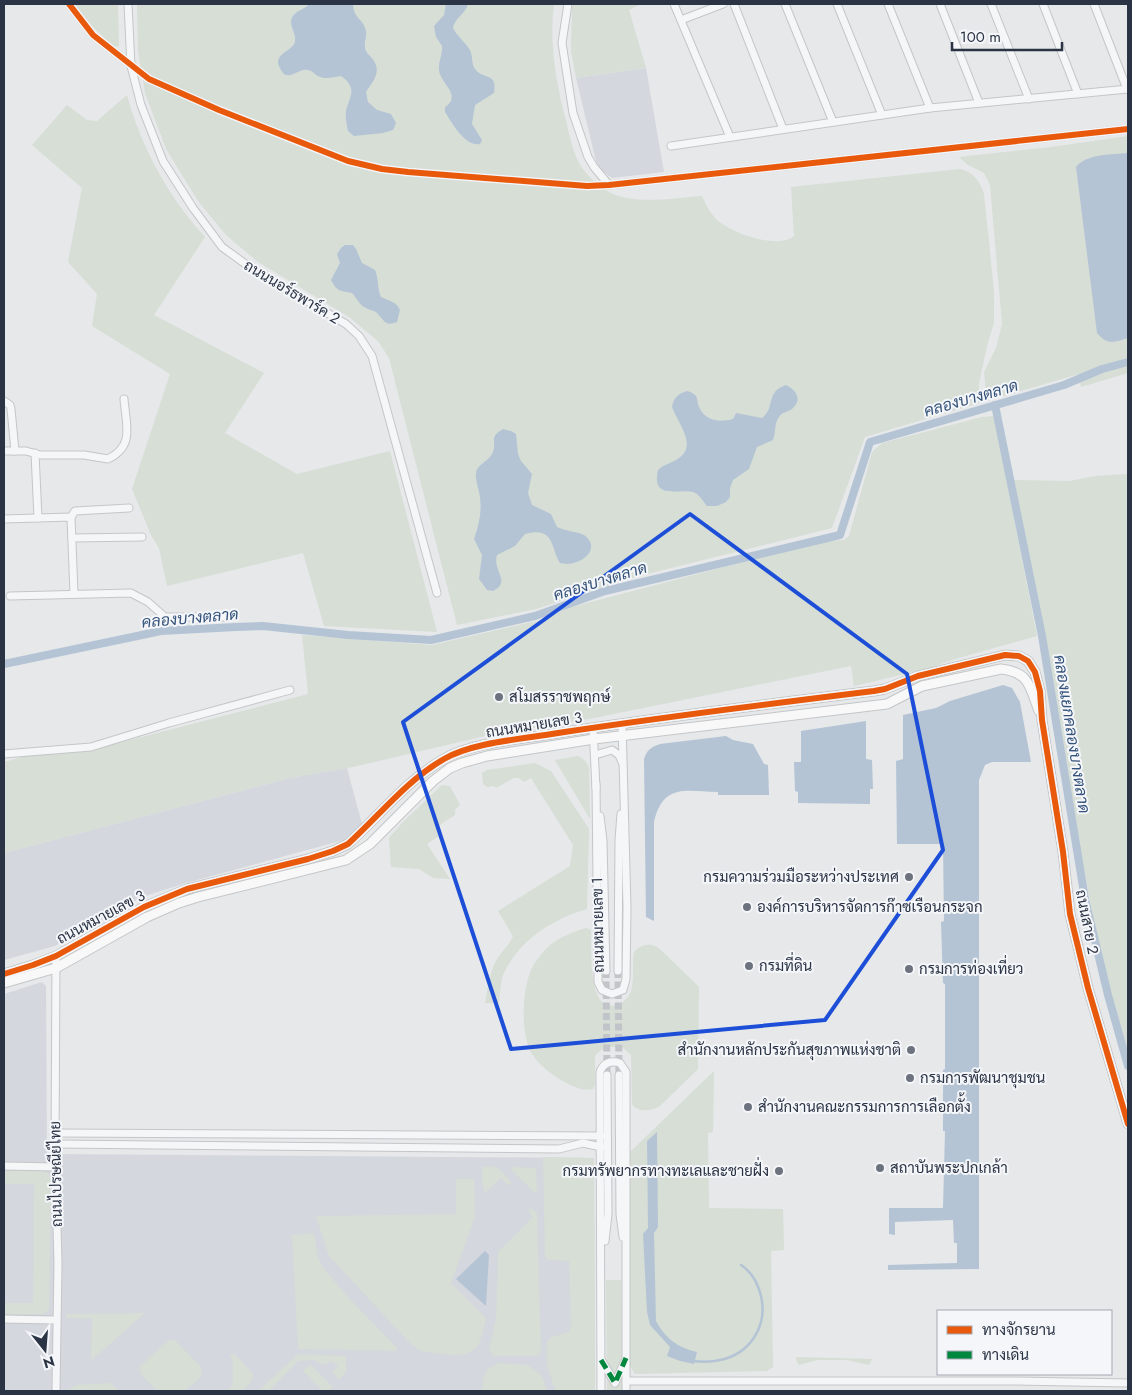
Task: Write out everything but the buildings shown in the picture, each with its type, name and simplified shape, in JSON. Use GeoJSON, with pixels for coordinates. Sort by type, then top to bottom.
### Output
{"type":"FeatureCollection","features":[{"type":"Feature","properties":{"kind":"street"},"geometry":{"type":"LineString","coordinates":[[69,4],[93,35],[149,79],[348,161],[382,169],[414,173],[587,186],[609,185],[1128,129]]}},
{"type":"Feature","properties":{"kind":"street","name":"ถนนนอร์ธพาร์ค 2"},"geometry":{"type":"LineString","coordinates":[[128,4],[131,66],[141,104],[163,161],[222,248],[251,268],[346,324],[359,336],[372,356],[437,593]]}},
{"type":"Feature","properties":{"kind":"street"},"geometry":{"type":"LineString","coordinates":[[568,4],[562,43],[573,113],[588,157],[594,168],[609,185]]}},
{"type":"Feature","properties":{"kind":"street"},"geometry":{"type":"LineString","coordinates":[[674,4],[730,137]]}},
{"type":"Feature","properties":{"kind":"street"},"geometry":{"type":"LineString","coordinates":[[681,20],[723,4]]}},
{"type":"Feature","properties":{"kind":"street"},"geometry":{"type":"LineString","coordinates":[[734,4],[783,129]]}},
{"type":"Feature","properties":{"kind":"street"},"geometry":{"type":"LineString","coordinates":[[785,4],[832,122]]}},
{"type":"Feature","properties":{"kind":"street"},"geometry":{"type":"LineString","coordinates":[[837,4],[882,115]]}},
{"type":"Feature","properties":{"kind":"street"},"geometry":{"type":"LineString","coordinates":[[888,4],[930,108]]}},
{"type":"Feature","properties":{"kind":"street"},"geometry":{"type":"LineString","coordinates":[[940,4],[979,103]]}},
{"type":"Feature","properties":{"kind":"street"},"geometry":{"type":"LineString","coordinates":[[991,4],[1029,98]]}},
{"type":"Feature","properties":{"kind":"street"},"geometry":{"type":"LineString","coordinates":[[1043,4],[1078,94]]}},
{"type":"Feature","properties":{"kind":"street"},"geometry":{"type":"LineString","coordinates":[[671,146],[930,108],[1128,89],[1094,4]]}},
{"type":"Feature","properties":{"kind":"street"},"geometry":{"type":"LineString","coordinates":[[4,451],[26,451],[51,456],[84,455],[102,459],[115,456],[122,450],[127,441],[124,399]]}},
{"type":"Feature","properties":{"kind":"street"},"geometry":{"type":"LineString","coordinates":[[4,400],[10,405],[11,409],[15,451]]}},
{"type":"Feature","properties":{"kind":"street"},"geometry":{"type":"LineString","coordinates":[[35,454],[38,518]]}},
{"type":"Feature","properties":{"kind":"street"},"geometry":{"type":"LineString","coordinates":[[74,594],[71,517],[75,511],[129,508]]}},
{"type":"Feature","properties":{"kind":"street"},"geometry":{"type":"LineString","coordinates":[[4,519],[71,517]]}},
{"type":"Feature","properties":{"kind":"street"},"geometry":{"type":"LineString","coordinates":[[72,538],[142,537]]}},
{"type":"Feature","properties":{"kind":"street"},"geometry":{"type":"LineString","coordinates":[[10,596],[130,594],[148,602],[164,617],[228,617]]}},
{"type":"Feature","properties":{"kind":"street","name":"ถนนหมายเลข 3"},"geometry":{"type":"LineString","coordinates":[[4,974],[56,956],[144,907],[187,889],[308,859],[348,844],[427,770],[447,757],[482,746],[593,728],[879,690],[918,676],[1005,655],[1019,656],[1028,661],[1040,691],[1042,720]]}},
{"type":"Feature","properties":{"kind":"street","name":"ถนนหมายเลข 3"},"geometry":{"type":"LineString","coordinates":[[4,983],[56,968],[147,917],[198,896],[346,860],[379,836],[433,781],[450,768],[462,763],[494,755],[594,739],[887,704],[922,686],[1001,670],[1011,670],[1021,674],[1025,679],[1042,720]]}},
{"type":"Feature","properties":{"kind":"street"},"geometry":{"type":"LineString","coordinates":[[4,754],[91,747],[169,722],[290,690]]}},
{"type":"Feature","properties":{"kind":"street","name":"ถนนสาย 2"},"geometry":{"type":"LineString","coordinates":[[1042,720],[1063,852],[1070,914],[1088,988],[1128,1124]]}},
{"type":"Feature","properties":{"kind":"street","name":"ถนนหมายเลข 1"},"geometry":{"type":"LineString","coordinates":[[593,728],[596,784],[598,982],[602,990],[609,994],[620,992],[625,986],[627,907],[622,724]]}},
{"type":"Feature","properties":{"kind":"street"},"geometry":{"type":"LineString","coordinates":[[595,755],[612,750],[619,755],[624,768]]}},
{"type":"Feature","properties":{"kind":"street","name":"ถนนหมายเลข 1"},"geometry":{"type":"LineString","coordinates":[[618,971],[618,840],[624,783]]}},
{"type":"Feature","properties":{"kind":"street","name":"ถนนหมายเลข 1"},"geometry":{"type":"LineString","coordinates":[[596,784],[603,841],[606,971]]}},
{"type":"Feature","properties":{"kind":"street","name":"ถนนไปรษณีย์ไทย"},"geometry":{"type":"LineString","coordinates":[[56,956],[58,1263],[56,1391]]}},
{"type":"Feature","properties":{"kind":"street"},"geometry":{"type":"LineString","coordinates":[[601,1391],[600,1099],[601,1069],[608,1062],[620,1063],[626,1072],[626,1391]]}},
{"type":"Feature","properties":{"kind":"street"},"geometry":{"type":"LineString","coordinates":[[602,1281],[608,1214],[606,1075]]}},
{"type":"Feature","properties":{"kind":"street"},"geometry":{"type":"LineString","coordinates":[[619,1075],[620,1214],[626,1280]]}},
{"type":"Feature","properties":{"kind":"street"},"geometry":{"type":"LineString","coordinates":[[56,1133],[600,1136]]}},
{"type":"Feature","properties":{"kind":"street"},"geometry":{"type":"LineString","coordinates":[[81,1133],[79,1138],[82,1144]]}},
{"type":"Feature","properties":{"kind":"street"},"geometry":{"type":"LineString","coordinates":[[559,1150],[570,1144],[570,1139],[564,1136]]}},
{"type":"Feature","properties":{"kind":"street"},"geometry":{"type":"LineString","coordinates":[[56,1144],[559,1150],[583,1143],[601,1147]]}},
{"type":"Feature","properties":{"kind":"street"},"geometry":{"type":"LineString","coordinates":[[4,1166],[56,1166]]}},
{"type":"Feature","properties":{"kind":"street"},"geometry":{"type":"LineString","coordinates":[[4,1319],[56,1320]]}},
{"type":"Feature","properties":{"kind":"street"},"geometry":{"type":"LineString","coordinates":[[615,1391],[615,1383],[626,1358]]}},
{"type":"Feature","properties":{"kind":"street"},"geometry":{"type":"LineString","coordinates":[[601,1360],[615,1383]]}},
{"type":"Feature","properties":{"kind":"street"},"geometry":{"type":"LineString","coordinates":[[626,1381],[1011,1381],[1128,1383]]}},
{"type":"Feature","properties":{"kind":"highlighted area"},"geometry":{"type":"Polygon","coordinates":[[[690,514],[907,674],[943,850],[825,1020],[511,1049],[403,722],[690,514]]]}},
{"type":"Feature","properties":{"kind":"shaded area"},"geometry":{"type":"Polygon","coordinates":[[[74,4],[118,4],[119,46],[114,47],[90,24],[74,4]]]}},
{"type":"Feature","properties":{"kind":"shaded area"},"geometry":{"type":"Polygon","coordinates":[[[137,4],[554,4],[552,33],[554,63],[559,92],[574,151],[579,163],[588,175],[607,191],[621,197],[655,200],[702,196],[712,215],[724,225],[743,234],[766,241],[786,240],[794,236],[791,187],[965,170],[975,178],[984,194],[994,291],[994,323],[979,383],[979,403],[865,437],[832,528],[639,576],[536,609],[457,625],[389,358],[378,341],[349,317],[258,262],[226,235],[198,201],[166,149],[145,93],[138,51],[137,4]]]}},
{"type":"Feature","properties":{"kind":"shaded area"},"geometry":{"type":"Polygon","coordinates":[[[572,4],[641,4],[629,10],[646,68],[576,78],[571,51],[572,4]]]}},
{"type":"Feature","properties":{"kind":"shaded area"},"geometry":{"type":"Polygon","coordinates":[[[646,68],[664,172],[612,178],[601,170],[596,161],[576,78],[646,68]]]}},
{"type":"Feature","properties":{"kind":"shaded area"},"geometry":{"type":"Polygon","coordinates":[[[127,95],[140,134],[158,171],[180,206],[205,237],[154,315],[264,373],[225,433],[297,474],[390,451],[437,632],[324,626],[303,553],[167,586],[159,548],[151,535],[132,489],[170,374],[92,326],[97,294],[68,262],[82,188],[32,145],[67,105],[87,120],[97,121],[127,95]]]}},
{"type":"Feature","properties":{"kind":"shaded area"},"geometry":{"type":"Polygon","coordinates":[[[1128,136],[1128,153],[1088,158],[1112,342],[1128,338],[1128,373],[1081,387],[1079,374],[987,401],[984,372],[996,348],[1002,324],[990,185],[984,173],[968,165],[959,157],[1128,136]]]}},
{"type":"Feature","properties":{"kind":"shaded area","name":"สโมสรราชพฤกษ์"},"geometry":{"type":"Polygon","coordinates":[[[994,416],[1037,636],[930,668],[854,686],[851,666],[594,718],[489,735],[353,767],[290,778],[4,853],[4,762],[26,756],[91,750],[308,694],[302,635],[432,645],[541,620],[568,608],[819,542],[844,540],[849,536],[872,452],[882,443],[982,417],[994,416]]]}},
{"type":"Feature","properties":{"kind":"shaded area"},"geometry":{"type":"Polygon","coordinates":[[[1128,474],[1128,1054],[1107,979],[1091,904],[1033,582],[1012,480],[1069,481],[1096,476],[1128,474]]]}},
{"type":"Feature","properties":{"kind":"shaded area"},"geometry":{"type":"Polygon","coordinates":[[[578,756],[585,761],[589,768],[590,819],[555,760],[578,756]]]}},
{"type":"Feature","properties":{"kind":"shaded area"},"geometry":{"type":"Polygon","coordinates":[[[535,763],[551,771],[589,829],[587,909],[562,918],[528,940],[504,973],[499,1003],[485,1003],[493,966],[513,936],[498,911],[570,866],[573,845],[531,778],[524,782],[519,778],[514,778],[496,788],[494,786],[487,787],[483,784],[482,773],[487,770],[535,763]]]}},
{"type":"Feature","properties":{"kind":"shaded area"},"geometry":{"type":"Polygon","coordinates":[[[347,768],[362,824],[344,840],[186,883],[142,897],[55,946],[4,960],[4,853],[290,778],[347,768]]]}},
{"type":"Feature","properties":{"kind":"shaded area"},"geometry":{"type":"Polygon","coordinates":[[[442,785],[450,786],[460,805],[455,810],[455,815],[437,828],[439,836],[427,844],[450,879],[433,878],[419,869],[391,867],[389,838],[442,785]]]}},
{"type":"Feature","properties":{"kind":"shaded area"},"geometry":{"type":"Polygon","coordinates":[[[586,928],[591,930],[593,979],[596,991],[601,1001],[608,1006],[619,1004],[629,995],[633,983],[634,952],[646,945],[653,945],[660,949],[699,987],[698,1069],[657,1108],[641,1110],[632,1104],[631,1055],[623,1048],[608,1047],[601,1050],[595,1056],[595,1085],[593,1089],[586,1090],[562,1081],[552,1074],[535,1058],[528,1045],[524,1023],[524,999],[532,968],[542,953],[555,942],[586,928]]]}},
{"type":"Feature","properties":{"kind":"shaded area"},"geometry":{"type":"Polygon","coordinates":[[[42,982],[46,986],[47,1154],[594,1158],[595,1391],[4,1391],[4,994],[42,982]]]}},
{"type":"Feature","properties":{"kind":"shaded area"},"geometry":{"type":"Polygon","coordinates":[[[714,1071],[713,1132],[708,1133],[709,1208],[783,1209],[784,1250],[771,1251],[773,1367],[767,1371],[635,1374],[630,1366],[629,1153],[714,1071]]]}},
{"type":"Feature","properties":{"kind":"shaded area"},"geometry":{"type":"Polygon","coordinates":[[[543,1157],[594,1158],[595,1391],[555,1391],[547,1364],[547,1342],[550,1338],[570,1331],[571,1327],[569,1261],[548,1260],[545,1257],[543,1157]]]}},
{"type":"Feature","properties":{"kind":"shaded area"},"geometry":{"type":"Polygon","coordinates":[[[493,1166],[499,1169],[512,1183],[509,1186],[501,1178],[485,1193],[482,1182],[482,1167],[493,1166]]]}},
{"type":"Feature","properties":{"kind":"shaded area"},"geometry":{"type":"Polygon","coordinates":[[[513,1167],[536,1168],[537,1191],[535,1193],[512,1171],[513,1167]]]}},
{"type":"Feature","properties":{"kind":"shaded area"},"geometry":{"type":"Polygon","coordinates":[[[4,1171],[44,1171],[49,1174],[51,1181],[49,1309],[44,1314],[4,1314],[4,1303],[33,1303],[34,1184],[4,1184],[4,1171]]]}},
{"type":"Feature","properties":{"kind":"shaded area"},"geometry":{"type":"Polygon","coordinates":[[[456,1179],[474,1179],[475,1217],[451,1283],[486,1318],[478,1345],[468,1353],[461,1355],[420,1351],[407,1340],[329,1256],[316,1216],[456,1214],[456,1179]]]}},
{"type":"Feature","properties":{"kind":"shaded area"},"geometry":{"type":"Polygon","coordinates":[[[531,1208],[537,1213],[541,1352],[537,1356],[494,1356],[489,1349],[496,1319],[498,1252],[533,1217],[528,1211],[531,1208]]]}},
{"type":"Feature","properties":{"kind":"shaded area"},"geometry":{"type":"Polygon","coordinates":[[[314,1233],[318,1258],[322,1266],[348,1297],[398,1349],[395,1351],[298,1349],[292,1235],[314,1233]]]}},
{"type":"Feature","properties":{"kind":"shaded area"},"geometry":{"type":"Polygon","coordinates":[[[606,1280],[621,1280],[622,1391],[607,1391],[606,1280]]]}},
{"type":"Feature","properties":{"kind":"shaded area"},"geometry":{"type":"Polygon","coordinates":[[[145,1313],[91,1361],[92,1319],[66,1318],[66,1314],[145,1313]]]}},
{"type":"Feature","properties":{"kind":"shaded area"},"geometry":{"type":"Polygon","coordinates":[[[169,1340],[175,1340],[202,1368],[201,1377],[185,1391],[157,1391],[140,1373],[140,1366],[169,1340]]]}},
{"type":"Feature","properties":{"kind":"shaded area"},"geometry":{"type":"Polygon","coordinates":[[[235,1354],[253,1374],[251,1382],[243,1391],[227,1391],[233,1385],[233,1362],[230,1355],[235,1354]]]}},
{"type":"Feature","properties":{"kind":"shaded area"},"geometry":{"type":"Polygon","coordinates":[[[298,1354],[346,1356],[346,1372],[338,1379],[332,1372],[338,1366],[331,1361],[323,1365],[314,1360],[298,1361],[269,1391],[258,1391],[298,1354]]]}},
{"type":"Feature","properties":{"kind":"shaded area"},"geometry":{"type":"Polygon","coordinates":[[[796,1357],[872,1359],[869,1365],[847,1360],[817,1360],[799,1365],[796,1357]]]}},
{"type":"Feature","properties":{"kind":"shaded area"},"geometry":{"type":"Polygon","coordinates":[[[498,1363],[528,1365],[542,1376],[547,1391],[482,1391],[485,1374],[498,1363]]]}},
{"type":"Feature","properties":{"kind":"shaded area"},"geometry":{"type":"Polygon","coordinates":[[[310,1364],[333,1387],[329,1391],[323,1391],[303,1371],[310,1364]]]}},
{"type":"Feature","properties":{"kind":"shaded area"},"geometry":{"type":"Polygon","coordinates":[[[111,1383],[119,1391],[66,1391],[76,1385],[111,1383]]]}},
{"type":"Feature","properties":{"kind":"water"},"geometry":{"type":"Polygon","coordinates":[[[309,4],[353,4],[356,16],[364,25],[366,31],[366,50],[375,62],[377,71],[366,92],[368,102],[377,110],[391,114],[396,123],[393,130],[354,136],[348,131],[346,121],[351,88],[346,80],[341,76],[324,78],[308,70],[287,75],[281,70],[278,64],[280,56],[291,48],[295,42],[291,19],[309,4]]]}},
{"type":"Feature","properties":{"kind":"water"},"geometry":{"type":"Polygon","coordinates":[[[446,4],[468,4],[453,28],[470,50],[475,69],[492,79],[495,86],[494,93],[475,105],[472,124],[482,140],[480,144],[474,144],[464,138],[445,112],[445,107],[452,98],[449,89],[440,75],[439,64],[442,46],[436,37],[434,26],[444,15],[446,4]]]}},
{"type":"Feature","properties":{"kind":"water"},"geometry":{"type":"Polygon","coordinates":[[[1128,153],[1128,338],[1111,342],[1105,340],[1097,333],[1076,167],[1081,162],[1093,157],[1128,153]]]}},
{"type":"Feature","properties":{"kind":"water"},"geometry":{"type":"Polygon","coordinates":[[[345,245],[353,245],[362,263],[375,270],[381,297],[394,303],[400,310],[397,322],[390,324],[385,322],[376,312],[362,305],[352,293],[339,290],[333,284],[331,280],[340,263],[337,254],[345,245]]]}},
{"type":"Feature","properties":{"kind":"water"},"geometry":{"type":"Polygon","coordinates":[[[786,385],[793,389],[797,395],[797,402],[792,409],[777,419],[773,440],[757,447],[749,469],[733,480],[730,488],[730,497],[726,502],[717,506],[707,506],[693,492],[662,490],[657,480],[658,470],[679,458],[687,447],[684,433],[672,407],[675,398],[687,391],[694,394],[700,409],[710,419],[724,421],[733,419],[736,413],[762,418],[769,409],[775,392],[786,385]]]}},
{"type":"Feature","properties":{"kind":"water"},"geometry":{"type":"Polygon","coordinates":[[[503,429],[516,434],[518,454],[521,461],[532,474],[528,493],[532,505],[551,514],[557,527],[584,535],[589,540],[591,546],[587,556],[581,560],[568,564],[560,563],[547,535],[535,532],[525,534],[515,546],[497,555],[496,561],[501,583],[493,591],[487,590],[479,579],[482,555],[474,539],[479,524],[481,508],[476,473],[493,452],[494,437],[503,429]]]}},
{"type":"Feature","properties":{"kind":"water"},"geometry":{"type":"Polygon","coordinates":[[[1003,685],[1012,688],[1020,702],[1031,762],[992,762],[985,765],[979,780],[979,1269],[888,1270],[888,1265],[957,1263],[957,1243],[954,1243],[953,1220],[895,1222],[895,1235],[889,1234],[889,1208],[943,1208],[945,984],[943,983],[941,922],[944,921],[943,844],[897,844],[896,761],[903,759],[903,715],[936,708],[950,701],[1003,685]]]}},
{"type":"Feature","properties":{"kind":"water"},"geometry":{"type":"Polygon","coordinates":[[[866,721],[866,759],[872,760],[873,789],[870,789],[870,804],[798,803],[798,792],[795,791],[794,762],[801,762],[801,731],[866,721]]]}},
{"type":"Feature","properties":{"kind":"water"},"geometry":{"type":"Polygon","coordinates":[[[726,736],[733,740],[753,744],[764,764],[768,765],[769,795],[718,795],[718,792],[686,791],[670,795],[663,801],[654,822],[654,921],[646,917],[644,759],[646,753],[654,746],[660,744],[726,736]]]}},
{"type":"Feature","properties":{"kind":"water"},"geometry":{"type":"Polygon","coordinates":[[[657,1132],[658,1227],[654,1233],[656,1321],[668,1337],[678,1345],[697,1352],[694,1364],[667,1356],[670,1347],[650,1325],[647,1312],[643,1234],[648,1228],[647,1141],[657,1132]]]}},
{"type":"Feature","properties":{"kind":"water"},"geometry":{"type":"Polygon","coordinates":[[[485,1251],[489,1255],[486,1306],[456,1279],[485,1251]]]}},
{"type":"Feature","properties":{"kind":"waterway","name":"คลองบางตลาด"},"geometry":{"type":"LineString","coordinates":[[4,664],[161,631],[263,626],[348,635],[431,640],[535,616],[605,591],[840,535],[870,442],[1064,385],[1102,369],[1128,362]]}},
{"type":"Feature","properties":{"kind":"waterway","name":"คลองแยกคลองบางตลาด"},"geometry":{"type":"LineString","coordinates":[[995,405],[1042,636],[1085,899],[1108,995],[1128,1066]]}},
{"type":"Feature","properties":{"kind":"waterway"},"geometry":{"type":"LineString","coordinates":[[693,1361],[714,1361],[731,1357],[748,1345],[759,1328],[762,1318],[760,1291],[752,1275],[741,1265]]}},
{"type":"Feature","properties":{"kind":"tunnel"},"geometry":{"type":"LineString","coordinates":[[606,971],[607,1075]]}},
{"type":"Feature","properties":{"kind":"tunnel"},"geometry":{"type":"LineString","coordinates":[[618,971],[619,1075]]}},
{"type":"Feature","properties":{"kind":"marked path"},"geometry":{"type":"LineString","coordinates":[[601,1360],[615,1383],[626,1358]]}},
{"type":"Feature","properties":{"kind":"cycle path"},"geometry":{"type":"LineString","coordinates":[[69,4],[93,35],[149,79],[219,110],[348,161],[382,169],[587,186],[609,185],[1128,129]]}},
{"type":"Feature","properties":{"kind":"cycle path"},"geometry":{"type":"LineString","coordinates":[[4,974],[56,956],[144,907],[187,889],[308,859],[348,844],[418,777],[456,753],[499,742],[874,691],[885,689],[918,676],[1005,655],[1019,656],[1028,661],[1035,672],[1040,691],[1042,720],[1063,852],[1070,914],[1088,988],[1128,1124]]}},
{"type":"Feature","properties":{"kind":"place","name":"สโมสรราชพฤกษ์"},"geometry":{"type":"Point","coordinates":[499,697]}},
{"type":"Feature","properties":{"kind":"place","name":"กรมความร่วมมือระหว่างประเทศ"},"geometry":{"type":"Point","coordinates":[909,877]}},
{"type":"Feature","properties":{"kind":"place","name":"องค์การบริหารจัดการก๊าซเรือนกระจก"},"geometry":{"type":"Point","coordinates":[747,907]}},
{"type":"Feature","properties":{"kind":"place","name":"กรมที่ดิน"},"geometry":{"type":"Point","coordinates":[749,966]}},
{"type":"Feature","properties":{"kind":"place","name":"กรมการท่องเที่ยว"},"geometry":{"type":"Point","coordinates":[909,969]}},
{"type":"Feature","properties":{"kind":"place","name":"สำนักงานหลักประกันสุขภาพแห่งชาติ"},"geometry":{"type":"Point","coordinates":[911,1050]}},
{"type":"Feature","properties":{"kind":"place","name":"กรมการพัฒนาชุมชน"},"geometry":{"type":"Point","coordinates":[910,1078]}},
{"type":"Feature","properties":{"kind":"place","name":"สำนักงานคณะกรรมการการเลือกตั้ง"},"geometry":{"type":"Point","coordinates":[748,1107]}},
{"type":"Feature","properties":{"kind":"place","name":"สถาบันพระปกเกล้า"},"geometry":{"type":"Point","coordinates":[880,1168]}},
{"type":"Feature","properties":{"kind":"place","name":"กรมทรัพยากรทางทะเลและชายฝั่ง"},"geometry":{"type":"Point","coordinates":[779,1171]}}]}
